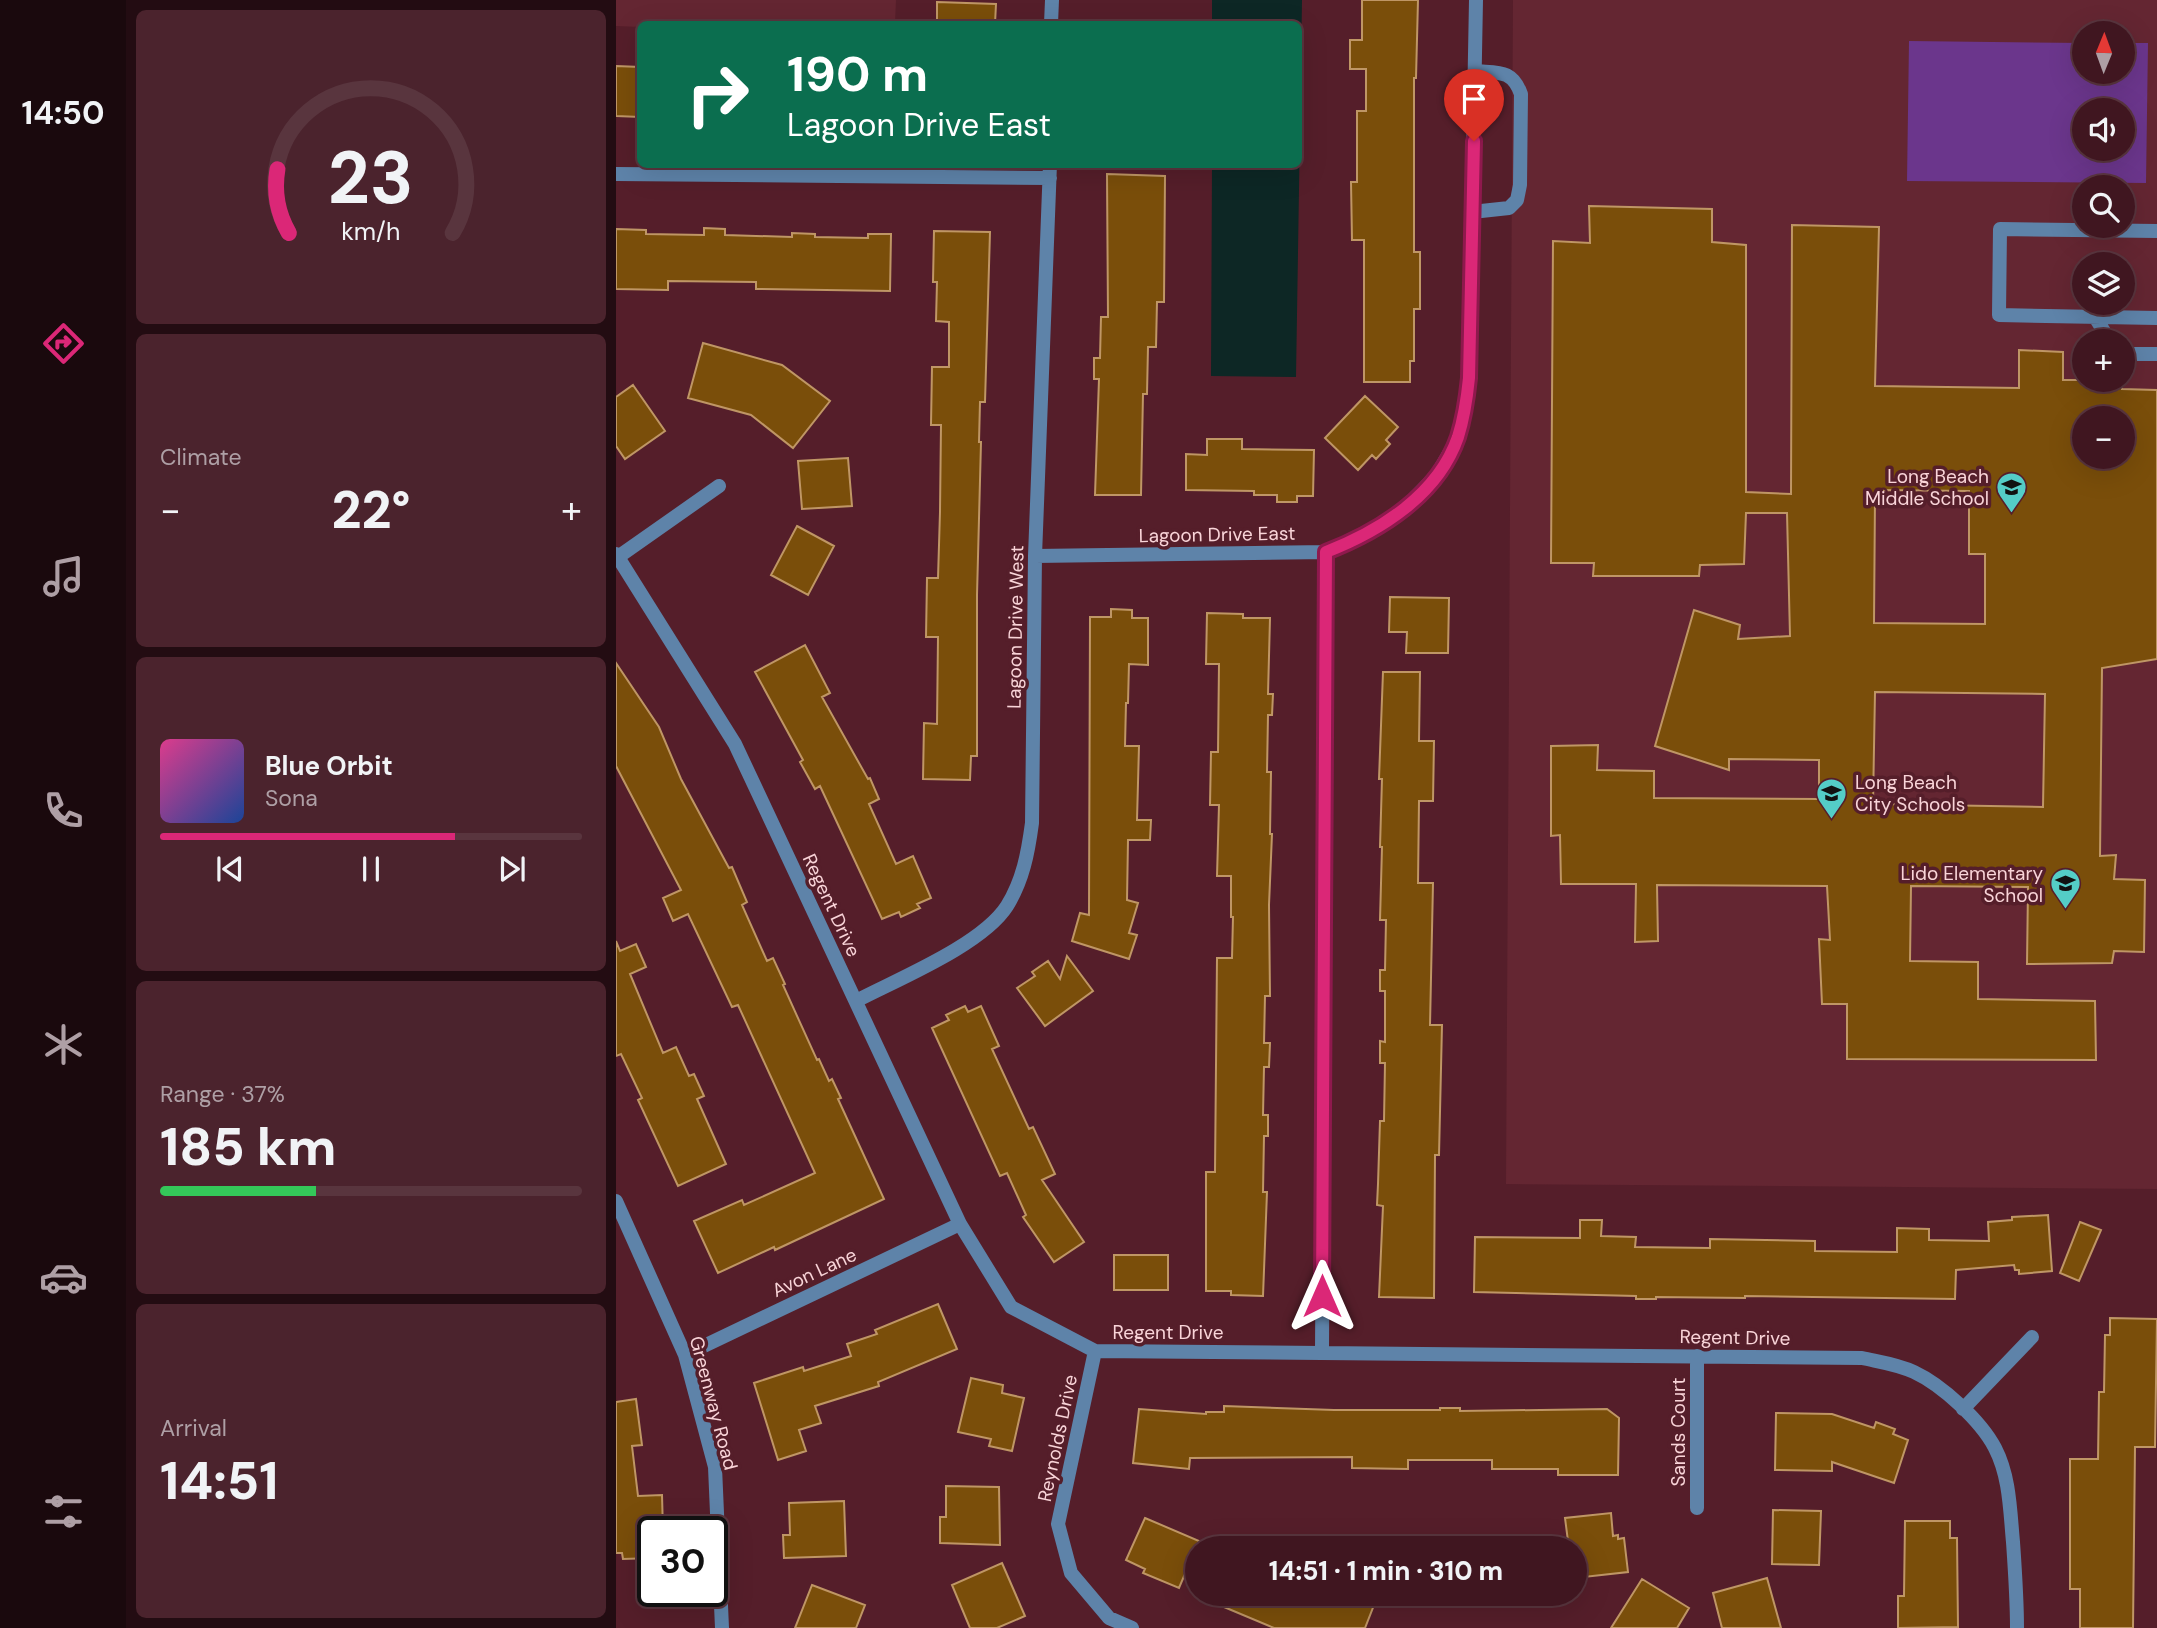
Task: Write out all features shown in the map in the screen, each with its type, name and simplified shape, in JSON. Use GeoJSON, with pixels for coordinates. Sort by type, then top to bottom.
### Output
{"type":"FeatureCollection","features":[{"type":"Feature","properties":{"kind":"street"},"geometry":{"type":"LineString","coordinates":[[1051,21],[1052,0]]}},
{"type":"Feature","properties":{"kind":"street","name":"Lagoon Drive East"},"geometry":{"type":"LineString","coordinates":[[1035,556],[1326,552],[1371,532],[1402,512],[1436,476],[1457,440],[1469,378],[1476,0]]}},
{"type":"Feature","properties":{"kind":"street"},"geometry":{"type":"LineString","coordinates":[[1472,212],[1509,208],[1517,200],[1520,185],[1521,94],[1516,81],[1506,74],[1475,71]]}},
{"type":"Feature","properties":{"kind":"street"},"geometry":{"type":"LineString","coordinates":[[616,174],[1050,171]]}},
{"type":"Feature","properties":{"kind":"street","name":"Lagoon Drive West"},"geometry":{"type":"LineString","coordinates":[[856,1002],[976,938],[1005,908],[1019,883],[1028,855],[1032,823],[1035,556],[1050,171]]}},
{"type":"Feature","properties":{"kind":"street"},"geometry":{"type":"LineString","coordinates":[[2157,231],[2000,229],[1999,315],[2157,318]]}},
{"type":"Feature","properties":{"kind":"street"},"geometry":{"type":"LineString","coordinates":[[2095,317],[2102,329]]}},
{"type":"Feature","properties":{"kind":"street"},"geometry":{"type":"LineString","coordinates":[[2135,354],[2157,354]]}},
{"type":"Feature","properties":{"kind":"street"},"geometry":{"type":"LineString","coordinates":[[617,556],[719,486]]}},
{"type":"Feature","properties":{"kind":"street"},"geometry":{"type":"LineString","coordinates":[[1322,1351],[1326,552]]}},
{"type":"Feature","properties":{"kind":"street","name":"Regent Drive"},"geometry":{"type":"LineString","coordinates":[[617,556],[735,744],[960,1224],[1011,1307],[1095,1351],[1322,1351],[1872,1360],[1915,1372],[1963,1409],[1994,1447],[2002,1464],[2009,1495],[2017,1628]]}},
{"type":"Feature","properties":{"kind":"street","name":"Greenway Road"},"geometry":{"type":"LineString","coordinates":[[616,1201],[685,1355],[715,1467],[722,1628]]}},
{"type":"Feature","properties":{"kind":"street","name":"Avon Lane"},"geometry":{"type":"LineString","coordinates":[[685,1355],[960,1224]]}},
{"type":"Feature","properties":{"kind":"street"},"geometry":{"type":"LineString","coordinates":[[1963,1409],[2032,1337]]}},
{"type":"Feature","properties":{"kind":"street","name":"Reynolds Drive"},"geometry":{"type":"LineString","coordinates":[[1095,1351],[1058,1524],[1071,1573],[1109,1618],[1132,1628]]}},
{"type":"Feature","properties":{"kind":"street","name":"Sands Court"},"geometry":{"type":"LineString","coordinates":[[1697,1356],[1698,1508]]}},
{"type":"Feature","properties":{"kind":"shaded area"},"geometry":{"type":"Polygon","coordinates":[[[616,0],[896,0],[895,21],[637,21],[637,27],[616,26],[616,0]]]}},
{"type":"Feature","properties":{"kind":"shaded area","name":"Long Beach City Schools"},"geometry":{"type":"Polygon","coordinates":[[[1513,0],[2157,0],[2157,1189],[1506,1184],[1513,0]]]}},
{"type":"Feature","properties":{"kind":"shaded area"},"geometry":{"type":"Polygon","coordinates":[[[1909,41],[2072,43],[2072,84],[2135,84],[2135,43],[2148,43],[2146,183],[2135,183],[2135,175],[2072,175],[2072,182],[1907,181],[1909,41]]]}},
{"type":"Feature","properties":{"kind":"water"},"geometry":{"type":"Polygon","coordinates":[[[1212,0],[1302,0],[1302,21],[1212,21],[1212,0]]]}},
{"type":"Feature","properties":{"kind":"water"},"geometry":{"type":"Polygon","coordinates":[[[1212,168],[1299,168],[1296,377],[1211,376],[1212,168]]]}},
{"type":"Feature","properties":{"kind":"building"},"geometry":{"type":"Polygon","coordinates":[[[1362,0],[1418,0],[1414,78],[1414,252],[1420,252],[1420,309],[1414,309],[1414,361],[1410,361],[1410,382],[1364,382],[1364,240],[1352,240],[1351,182],[1357,182],[1357,111],[1366,111],[1366,69],[1350,69],[1350,40],[1362,40],[1362,0]]]}},
{"type":"Feature","properties":{"kind":"building"},"geometry":{"type":"Polygon","coordinates":[[[937,2],[996,4],[995,21],[937,21],[937,2]]]}},
{"type":"Feature","properties":{"kind":"building"},"geometry":{"type":"Polygon","coordinates":[[[616,66],[637,67],[637,117],[616,116],[616,66]]]}},
{"type":"Feature","properties":{"kind":"building"},"geometry":{"type":"Polygon","coordinates":[[[1107,174],[1165,176],[1164,302],[1157,302],[1156,347],[1148,347],[1147,394],[1143,394],[1141,495],[1095,495],[1099,379],[1094,379],[1094,358],[1100,358],[1101,317],[1108,317],[1107,174]]]}},
{"type":"Feature","properties":{"kind":"building"},"geometry":{"type":"Polygon","coordinates":[[[1589,206],[1712,209],[1712,242],[1746,245],[1746,492],[1791,494],[1792,225],[1879,227],[1875,386],[2019,388],[2019,350],[2063,352],[2063,380],[2072,380],[2072,392],[2157,390],[2157,659],[2102,668],[2100,856],[2116,855],[2114,879],[2145,880],[2144,952],[2114,951],[2112,963],[2027,964],[2028,887],[1911,886],[1910,961],[1978,962],[1978,999],[2095,1001],[2096,1060],[1847,1059],[1847,1004],[1822,1004],[1819,939],[1830,940],[1827,886],[1657,885],[1658,941],[1635,942],[1636,884],[1561,884],[1560,835],[1551,836],[1551,746],[1598,745],[1597,770],[1654,771],[1654,798],[1819,799],[1819,760],[1729,759],[1729,770],[1655,746],[1694,610],[1740,625],[1738,639],[1790,636],[1787,513],[1746,513],[1744,564],[1700,565],[1699,576],[1593,576],[1594,563],[1551,563],[1553,241],[1590,243],[1589,206]],[[1878,490],[1878,496],[1875,496],[1874,623],[1985,624],[1985,554],[1969,554],[1969,491],[1878,490]],[[1875,692],[1873,804],[2043,807],[2045,694],[1875,692]]]}},
{"type":"Feature","properties":{"kind":"building"},"geometry":{"type":"Polygon","coordinates":[[[704,228],[725,229],[725,235],[792,237],[792,233],[815,234],[815,237],[868,238],[868,234],[891,234],[890,291],[756,289],[756,282],[668,281],[668,290],[616,289],[616,229],[646,230],[646,234],[704,235],[704,228]]]}},
{"type":"Feature","properties":{"kind":"building"},"geometry":{"type":"Polygon","coordinates":[[[934,231],[990,232],[985,402],[980,402],[979,442],[977,756],[971,756],[970,780],[923,779],[924,723],[937,724],[938,637],[926,637],[927,578],[938,578],[940,512],[941,425],[931,425],[932,367],[949,367],[949,322],[936,321],[937,282],[933,282],[934,231]]]}},
{"type":"Feature","properties":{"kind":"building"},"geometry":{"type":"Polygon","coordinates":[[[703,343],[782,365],[830,401],[793,448],[751,415],[688,398],[703,343]]]}},
{"type":"Feature","properties":{"kind":"building"},"geometry":{"type":"Polygon","coordinates":[[[633,385],[665,431],[625,459],[616,446],[616,397],[633,385]]]}},
{"type":"Feature","properties":{"kind":"building"},"geometry":{"type":"Polygon","coordinates":[[[1365,396],[1398,427],[1386,440],[1390,444],[1376,459],[1372,455],[1358,470],[1325,438],[1365,396]]]}},
{"type":"Feature","properties":{"kind":"building"},"geometry":{"type":"Polygon","coordinates":[[[1207,439],[1242,439],[1242,449],[1314,450],[1313,496],[1297,496],[1297,502],[1277,502],[1277,495],[1254,495],[1254,491],[1186,490],[1186,454],[1207,455],[1207,439]]]}},
{"type":"Feature","properties":{"kind":"building"},"geometry":{"type":"Polygon","coordinates":[[[848,458],[852,506],[802,509],[798,461],[848,458]]]}},
{"type":"Feature","properties":{"kind":"building"},"geometry":{"type":"Polygon","coordinates":[[[797,526],[834,546],[808,595],[771,575],[797,526]]]}},
{"type":"Feature","properties":{"kind":"building"},"geometry":{"type":"Polygon","coordinates":[[[1390,597],[1449,598],[1448,653],[1406,653],[1407,632],[1389,632],[1390,597]]]}},
{"type":"Feature","properties":{"kind":"building"},"geometry":{"type":"Polygon","coordinates":[[[1111,609],[1132,610],[1132,618],[1148,618],[1148,665],[1129,664],[1126,703],[1125,746],[1139,746],[1137,820],[1151,820],[1150,840],[1128,840],[1127,900],[1138,903],[1129,933],[1137,935],[1129,959],[1072,941],[1080,913],[1089,915],[1090,617],[1111,617],[1111,609]]]}},
{"type":"Feature","properties":{"kind":"building"},"geometry":{"type":"Polygon","coordinates":[[[1207,613],[1243,614],[1243,618],[1270,618],[1268,694],[1273,694],[1272,715],[1268,715],[1267,772],[1271,772],[1272,834],[1269,905],[1270,996],[1265,996],[1264,1043],[1270,1043],[1269,1067],[1264,1067],[1263,1115],[1268,1115],[1268,1136],[1264,1136],[1263,1192],[1267,1192],[1263,1296],[1231,1295],[1231,1291],[1206,1291],[1206,1172],[1215,1172],[1217,958],[1232,958],[1233,917],[1231,876],[1217,876],[1219,805],[1210,805],[1211,752],[1218,752],[1219,664],[1206,664],[1207,613]]]}},
{"type":"Feature","properties":{"kind":"building"},"geometry":{"type":"Polygon","coordinates":[[[805,645],[830,693],[822,697],[868,779],[870,778],[879,799],[869,804],[896,864],[913,856],[931,898],[917,904],[920,908],[901,917],[899,912],[882,919],[820,786],[815,789],[800,762],[803,760],[755,672],[805,645]]]}},
{"type":"Feature","properties":{"kind":"building"},"geometry":{"type":"Polygon","coordinates":[[[616,663],[659,727],[681,779],[729,868],[732,867],[747,902],[742,905],[767,961],[773,958],[817,1060],[819,1059],[829,1081],[832,1079],[841,1098],[838,1099],[884,1199],[775,1250],[774,1247],[718,1273],[694,1221],[742,1200],[744,1205],[815,1173],[738,1005],[732,1007],[688,914],[673,921],[663,898],[681,890],[616,766],[616,663]]]}},
{"type":"Feature","properties":{"kind":"building"},"geometry":{"type":"Polygon","coordinates":[[[1383,672],[1420,672],[1419,741],[1434,741],[1433,801],[1419,801],[1418,883],[1433,883],[1430,1025],[1442,1025],[1439,1155],[1435,1155],[1434,1298],[1379,1297],[1383,1206],[1377,1205],[1380,1121],[1384,1121],[1385,1063],[1380,1063],[1380,1041],[1385,1042],[1385,991],[1380,991],[1380,970],[1385,970],[1386,920],[1380,920],[1382,779],[1379,779],[1383,672]]]}},
{"type":"Feature","properties":{"kind":"building"},"geometry":{"type":"Polygon","coordinates":[[[616,941],[620,951],[636,944],[646,967],[630,974],[663,1053],[676,1047],[689,1076],[694,1074],[704,1096],[697,1099],[726,1164],[678,1186],[638,1100],[642,1098],[621,1054],[616,1056],[616,941]]]}},
{"type":"Feature","properties":{"kind":"building"},"geometry":{"type":"Polygon","coordinates":[[[1067,956],[1093,991],[1045,1026],[1017,988],[1035,976],[1032,972],[1048,961],[1060,979],[1067,956]]]}},
{"type":"Feature","properties":{"kind":"building"},"geometry":{"type":"Polygon","coordinates":[[[965,1006],[968,1012],[981,1006],[999,1046],[992,1049],[1029,1129],[1033,1127],[1055,1174],[1042,1180],[1084,1242],[1054,1262],[1023,1217],[1026,1215],[1007,1173],[1000,1176],[932,1028],[949,1020],[946,1015],[965,1006]]]}},
{"type":"Feature","properties":{"kind":"building"},"geometry":{"type":"Polygon","coordinates":[[[2048,1215],[2052,1271],[2019,1274],[2014,1265],[1956,1270],[1955,1299],[1745,1296],[1636,1299],[1636,1296],[1474,1292],[1475,1237],[1580,1238],[1580,1220],[1602,1220],[1601,1236],[1636,1237],[1635,1247],[1710,1248],[1710,1239],[1815,1241],[1815,1251],[1897,1252],[1897,1228],[1929,1229],[1929,1240],[1989,1241],[1988,1222],[2012,1220],[2012,1217],[2048,1215]]]}},
{"type":"Feature","properties":{"kind":"building"},"geometry":{"type":"Polygon","coordinates":[[[2080,1222],[2101,1230],[2079,1281],[2060,1273],[2080,1222]]]}},
{"type":"Feature","properties":{"kind":"building"},"geometry":{"type":"Polygon","coordinates":[[[1114,1255],[1168,1255],[1168,1290],[1114,1290],[1114,1255]]]}},
{"type":"Feature","properties":{"kind":"building"},"geometry":{"type":"Polygon","coordinates":[[[938,1304],[957,1349],[878,1382],[879,1386],[815,1406],[821,1423],[799,1430],[806,1451],[778,1460],[754,1383],[803,1367],[804,1371],[851,1356],[847,1344],[877,1334],[875,1330],[938,1304]]]}},
{"type":"Feature","properties":{"kind":"building"},"geometry":{"type":"Polygon","coordinates":[[[2110,1318],[2157,1319],[2155,1447],[2135,1447],[2133,1628],[2080,1628],[2080,1589],[2070,1589],[2070,1459],[2098,1459],[2099,1392],[2104,1392],[2105,1335],[2110,1335],[2110,1318]]]}},
{"type":"Feature","properties":{"kind":"building"},"geometry":{"type":"Polygon","coordinates":[[[971,1378],[1003,1385],[1002,1393],[1024,1398],[1012,1451],[989,1446],[991,1439],[958,1432],[971,1378]]]}},
{"type":"Feature","properties":{"kind":"building"},"geometry":{"type":"Polygon","coordinates":[[[636,1399],[642,1445],[632,1446],[638,1496],[662,1495],[663,1516],[637,1516],[637,1559],[623,1559],[622,1553],[616,1553],[616,1402],[636,1399]]]}},
{"type":"Feature","properties":{"kind":"building"},"geometry":{"type":"Polygon","coordinates":[[[1224,1406],[1334,1410],[1460,1408],[1460,1411],[1607,1409],[1619,1418],[1618,1475],[1558,1475],[1558,1469],[1492,1469],[1492,1460],[1408,1460],[1408,1469],[1352,1468],[1352,1457],[1190,1458],[1189,1469],[1133,1463],[1139,1409],[1206,1414],[1224,1412],[1224,1406]]]}},
{"type":"Feature","properties":{"kind":"building"},"geometry":{"type":"Polygon","coordinates":[[[1776,1413],[1832,1414],[1874,1428],[1876,1422],[1895,1429],[1893,1434],[1908,1440],[1894,1483],[1832,1462],[1832,1471],[1775,1470],[1776,1413]]]}},
{"type":"Feature","properties":{"kind":"building"},"geometry":{"type":"Polygon","coordinates":[[[946,1486],[999,1487],[1000,1545],[940,1543],[940,1517],[946,1517],[946,1486]]]}},
{"type":"Feature","properties":{"kind":"building"},"geometry":{"type":"Polygon","coordinates":[[[844,1501],[846,1556],[784,1558],[783,1535],[790,1535],[789,1503],[844,1501]]]}},
{"type":"Feature","properties":{"kind":"building"},"geometry":{"type":"Polygon","coordinates":[[[1773,1510],[1821,1511],[1819,1565],[1772,1564],[1773,1510]]]}},
{"type":"Feature","properties":{"kind":"building"},"geometry":{"type":"Polygon","coordinates":[[[1611,1513],[1613,1536],[1624,1538],[1628,1572],[1587,1577],[1587,1536],[1567,1536],[1565,1518],[1611,1513]]]}},
{"type":"Feature","properties":{"kind":"building"},"geometry":{"type":"Polygon","coordinates":[[[1145,1518],[1187,1536],[1185,1536],[1185,1574],[1179,1588],[1143,1573],[1145,1569],[1126,1560],[1145,1518]]]}},
{"type":"Feature","properties":{"kind":"building"},"geometry":{"type":"Polygon","coordinates":[[[1905,1521],[1950,1521],[1950,1538],[1957,1538],[1958,1627],[1898,1628],[1898,1596],[1904,1596],[1905,1521]]]}},
{"type":"Feature","properties":{"kind":"building"},"geometry":{"type":"Polygon","coordinates":[[[1002,1563],[1025,1616],[997,1628],[970,1628],[952,1585],[1002,1563]]]}},
{"type":"Feature","properties":{"kind":"building"},"geometry":{"type":"Polygon","coordinates":[[[1767,1578],[1781,1628],[1722,1628],[1713,1593],[1767,1578]]]}},
{"type":"Feature","properties":{"kind":"building"},"geometry":{"type":"Polygon","coordinates":[[[1642,1579],[1689,1608],[1677,1628],[1611,1628],[1642,1579]]]}},
{"type":"Feature","properties":{"kind":"building"},"geometry":{"type":"Polygon","coordinates":[[[812,1585],[865,1605],[856,1628],[795,1628],[812,1585]]]}},
{"type":"Feature","properties":{"kind":"building"},"geometry":{"type":"Polygon","coordinates":[[[1222,1606],[1374,1606],[1365,1628],[1274,1628],[1222,1606]]]}},
{"type":"Feature","properties":{"kind":"place","name":"Long Beach Middle School"},"geometry":{"type":"Point","coordinates":[2012,514]}},
{"type":"Feature","properties":{"kind":"place","name":"Long Beach City Schools"},"geometry":{"type":"Point","coordinates":[1832,820]}},
{"type":"Feature","properties":{"kind":"place","name":"Lido Elementary School"},"geometry":{"type":"Point","coordinates":[2066,911]}},
{"type":"Feature","properties":{"kind":"route"},"geometry":{"type":"LineString","coordinates":[[1322,1296],[1326,552],[1371,532],[1402,512],[1436,476],[1457,440],[1469,378],[1474,141]]}}]}
